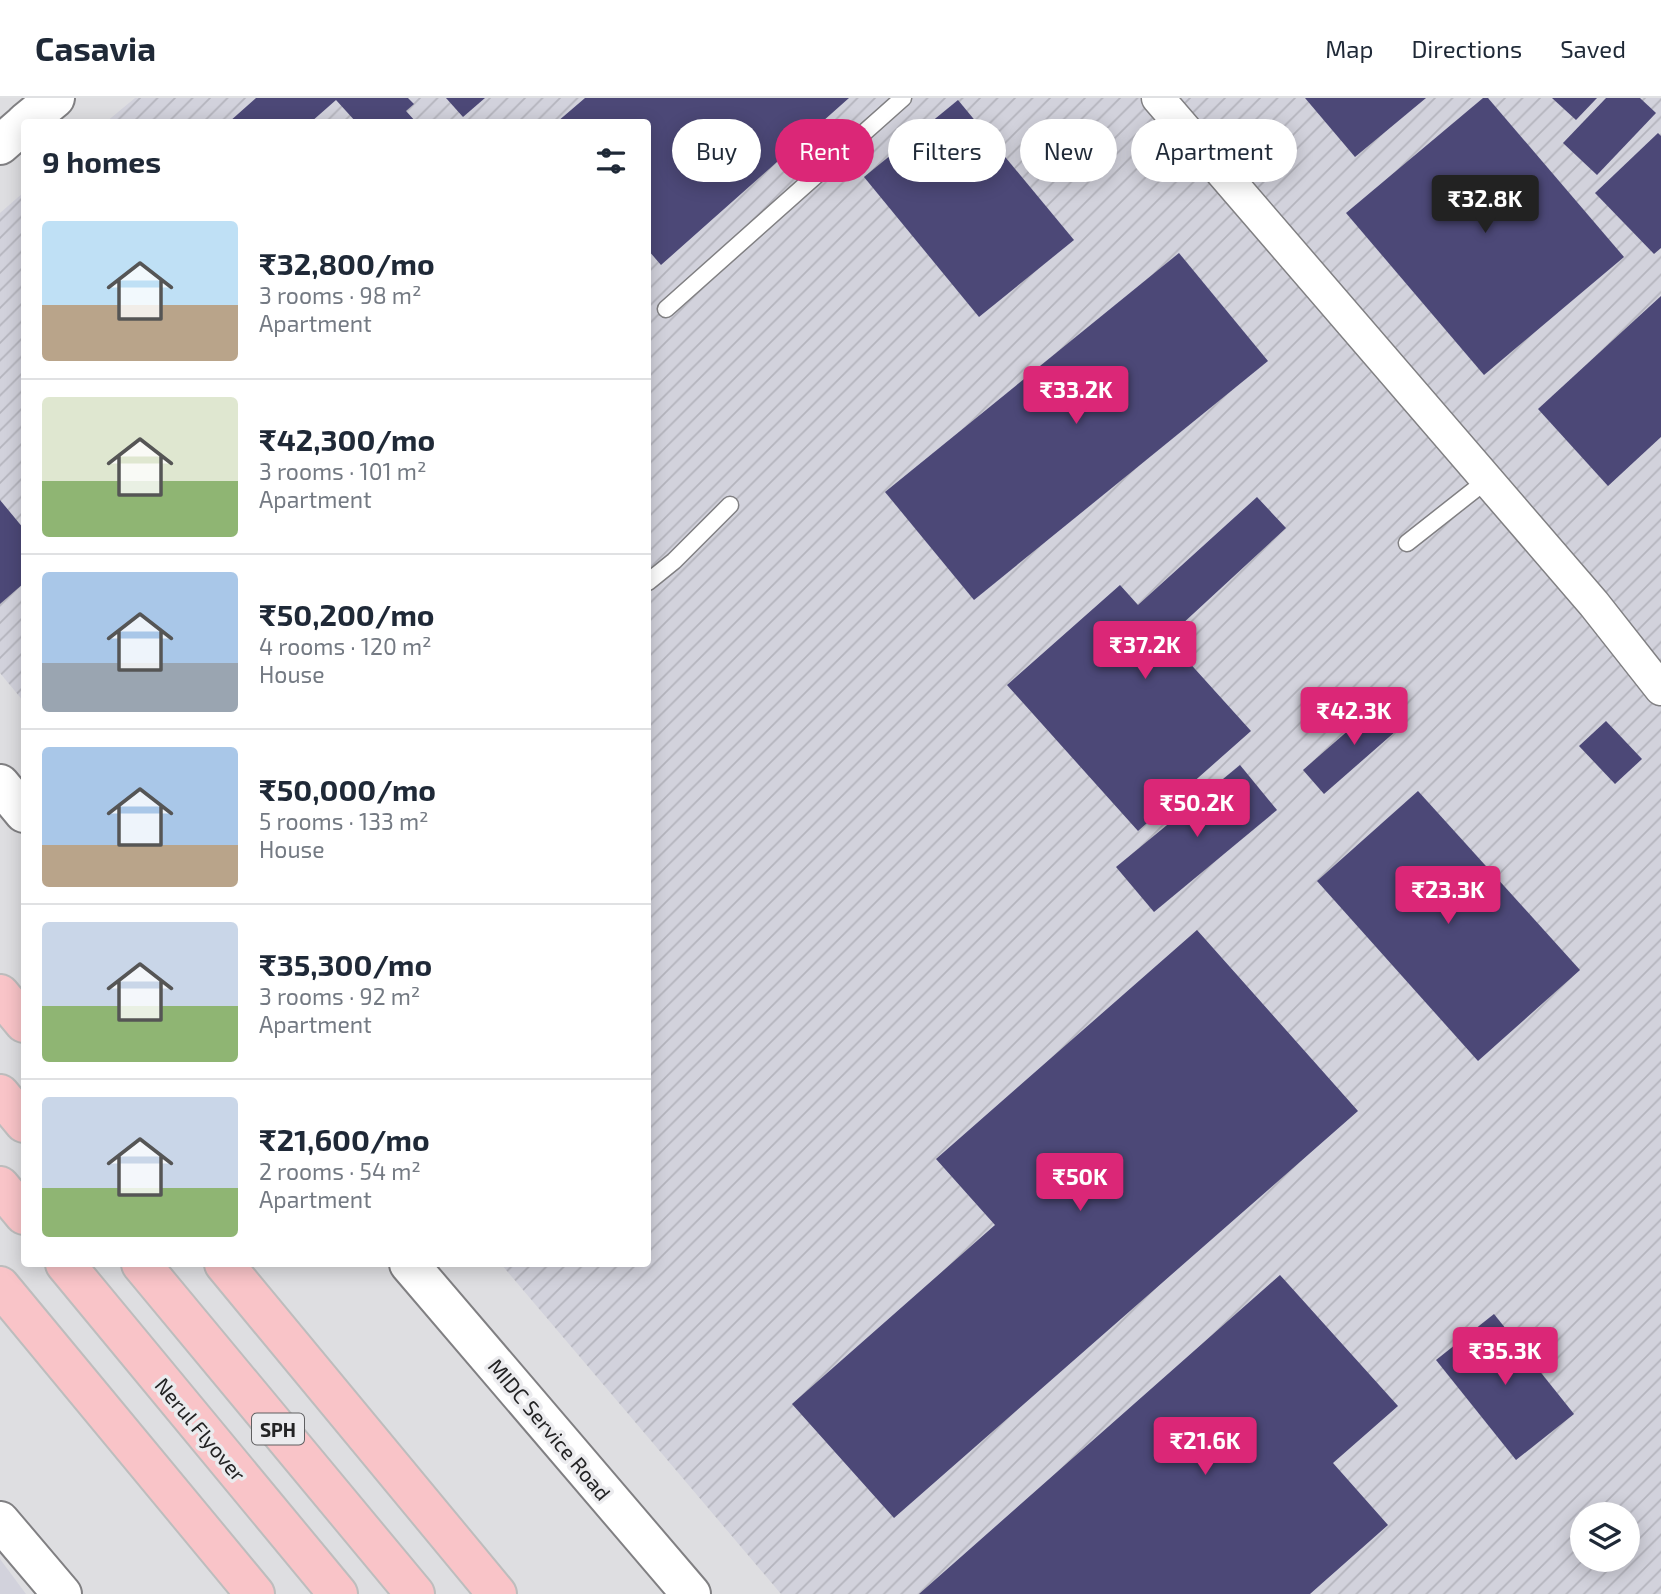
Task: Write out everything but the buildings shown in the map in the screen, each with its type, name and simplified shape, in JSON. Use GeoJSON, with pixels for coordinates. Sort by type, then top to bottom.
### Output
{"type":"FeatureCollection","features":[{"type":"Feature","properties":{"kind":"highway"},"geometry":{"type":"LineString","coordinates":[[0,994],[21,1019]]}},
{"type":"Feature","properties":{"kind":"highway"},"geometry":{"type":"LineString","coordinates":[[0,1094],[21,1119]]}},
{"type":"Feature","properties":{"kind":"highway"},"geometry":{"type":"LineString","coordinates":[[0,1186],[21,1211]]}},
{"type":"Feature","properties":{"kind":"highway","name":"Nerul Flyover"},"geometry":{"type":"LineString","coordinates":[[67,1267],[338,1594]]}},
{"type":"Feature","properties":{"kind":"highway","name":"SPH"},"geometry":{"type":"LineString","coordinates":[[143,1267],[415,1594]]}},
{"type":"Feature","properties":{"kind":"highway"},"geometry":{"type":"LineString","coordinates":[[226,1267],[497,1594]]}},
{"type":"Feature","properties":{"kind":"highway"},"geometry":{"type":"LineString","coordinates":[[0,1286],[255,1594]]}},
{"type":"Feature","properties":{"kind":"street"},"geometry":{"type":"LineString","coordinates":[[30,119],[55,98]]}},
{"type":"Feature","properties":{"kind":"street"},"geometry":{"type":"LineString","coordinates":[[1158,98],[1594,604],[1661,689]]}},
{"type":"Feature","properties":{"kind":"street"},"geometry":{"type":"LineString","coordinates":[[0,145],[21,127]]}},
{"type":"Feature","properties":{"kind":"street"},"geometry":{"type":"LineString","coordinates":[[0,784],[21,809]]}},
{"type":"Feature","properties":{"kind":"street","name":"MIDC Service Road"},"geometry":{"type":"LineString","coordinates":[[412,1267],[691,1594]]}},
{"type":"Feature","properties":{"kind":"street"},"geometry":{"type":"LineString","coordinates":[[0,1521],[62,1594]]}},
{"type":"Feature","properties":{"kind":"lane"},"geometry":{"type":"LineString","coordinates":[[666,309],[904,98]]}},
{"type":"Feature","properties":{"kind":"lane"},"geometry":{"type":"LineString","coordinates":[[1407,543],[1487,480]]}},
{"type":"Feature","properties":{"kind":"lane"},"geometry":{"type":"LineString","coordinates":[[651,580],[674,561],[730,505]]}},
{"type":"Feature","properties":{"kind":"shaded area"},"geometry":{"type":"Polygon","coordinates":[[[135,98],[1661,98],[1661,1594],[781,1594],[504,1267],[651,1267],[651,119],[110,119],[135,98]]]}},
{"type":"Feature","properties":{"kind":"shaded area"},"geometry":{"type":"Polygon","coordinates":[[[21,195],[21,698],[0,673],[0,213],[21,195]]]}},
{"type":"Feature","properties":{"kind":"shaded area"},"geometry":{"type":"Polygon","coordinates":[[[0,1559],[26,1594],[0,1594],[0,1559]]]}}]}
